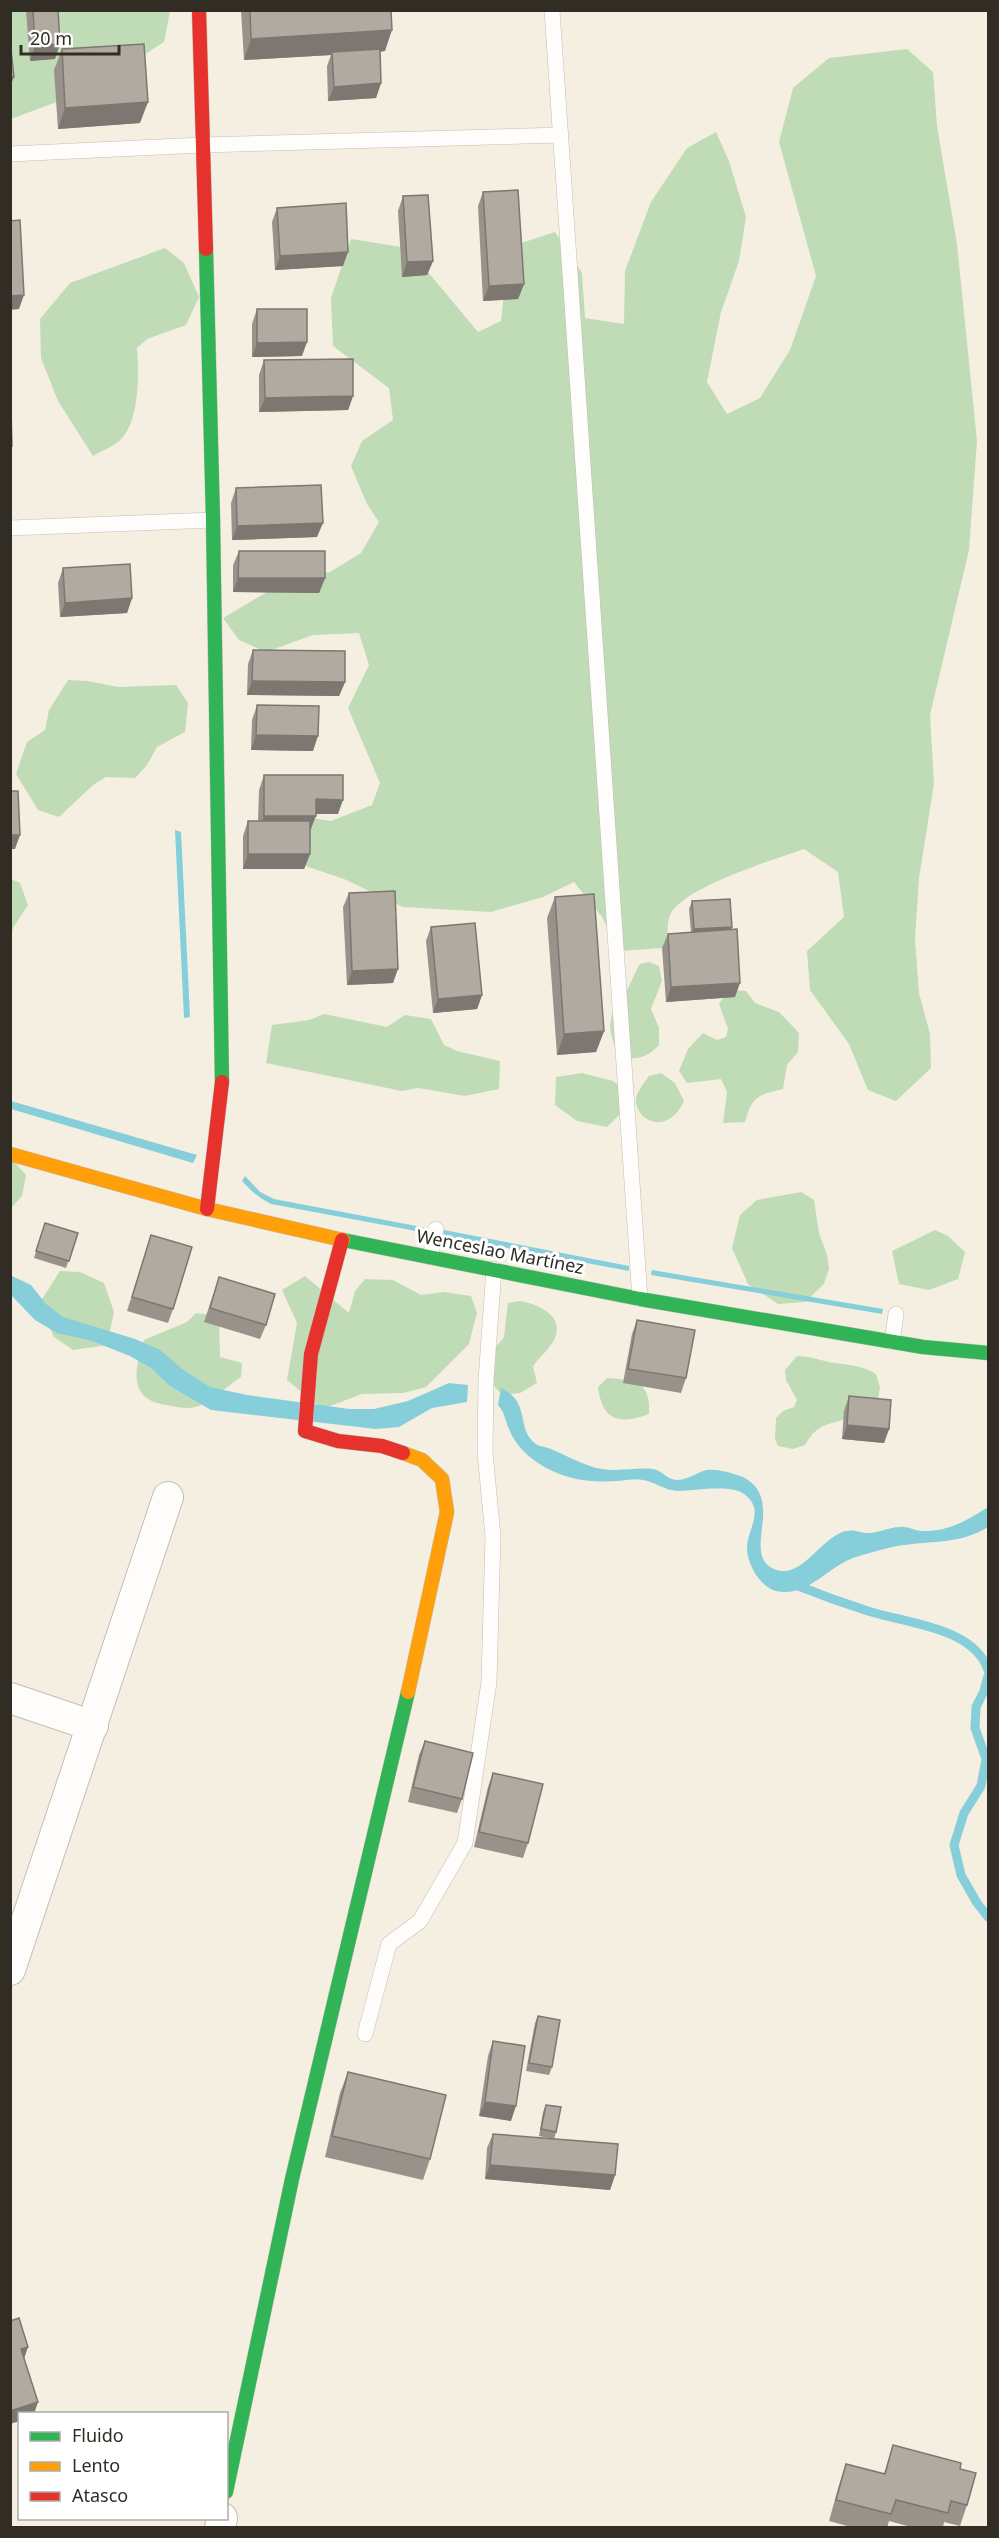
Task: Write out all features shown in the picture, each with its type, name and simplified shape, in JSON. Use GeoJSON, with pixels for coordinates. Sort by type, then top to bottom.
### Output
{"type":"FeatureCollection","features":[{"type":"Feature","properties":{"kind":"street"},"geometry":{"type":"LineString","coordinates":[[199,10],[213,520],[222,1092],[207,1209]]}},
{"type":"Feature","properties":{"kind":"street","name":"Wenceslao Martínez"},"geometry":{"type":"LineString","coordinates":[[10,1154],[207,1209],[342,1240],[640,1299],[892,1342],[988,1353]]}},
{"type":"Feature","properties":{"kind":"street"},"geometry":{"type":"LineString","coordinates":[[228,2483],[292,2179],[404,1708],[447,1512],[442,1479],[422,1460],[382,1446],[338,1441],[305,1431],[311,1354],[342,1240]]}},
{"type":"Feature","properties":{"kind":"street"},"geometry":{"type":"LineString","coordinates":[[10,1970],[168,1497]]}},
{"type":"Feature","properties":{"kind":"street"},"geometry":{"type":"LineString","coordinates":[[10,1698],[93,1726]]}},
{"type":"Feature","properties":{"kind":"lane"},"geometry":{"type":"LineString","coordinates":[[552,10],[640,1299]]}},
{"type":"Feature","properties":{"kind":"lane"},"geometry":{"type":"LineString","coordinates":[[10,154],[202,145],[561,135]]}},
{"type":"Feature","properties":{"kind":"lane"},"geometry":{"type":"LineString","coordinates":[[10,528],[213,520]]}},
{"type":"Feature","properties":{"kind":"lane"},"geometry":{"type":"LineString","coordinates":[[430,1257],[436,1229]]}},
{"type":"Feature","properties":{"kind":"lane"},"geometry":{"type":"LineString","coordinates":[[365,2034],[389,1944],[420,1921],[465,1844],[489,1682],[493,1536],[485,1453],[486,1380],[494,1269]]}},
{"type":"Feature","properties":{"kind":"lane"},"geometry":{"type":"LineString","coordinates":[[892,1342],[896,1314]]}},
{"type":"Feature","properties":{"kind":"green space"},"geometry":{"type":"Polygon","coordinates":[[[11,11],[170,11],[164,42],[89,90],[11,119],[11,11]]]}},
{"type":"Feature","properties":{"kind":"green space"},"geometry":{"type":"Polygon","coordinates":[[[907,49],[933,72],[937,126],[957,244],[977,441],[969,550],[930,715],[934,784],[919,878],[915,939],[919,993],[930,1034],[931,1068],[896,1101],[868,1090],[849,1044],[810,990],[807,951],[844,917],[838,872],[804,849],[732,875],[694,893],[671,913],[667,940],[663,948],[619,951],[602,917],[574,882],[543,897],[491,912],[403,907],[344,879],[276,856],[293,815],[331,821],[372,805],[380,783],[348,708],[369,665],[359,633],[313,635],[266,652],[239,640],[223,618],[289,579],[330,572],[361,553],[379,522],[367,504],[351,466],[362,441],[393,420],[389,388],[333,346],[331,298],[351,239],[408,248],[478,332],[501,321],[509,247],[555,232],[582,273],[585,318],[624,324],[625,271],[651,202],[687,148],[716,132],[729,161],[746,217],[739,261],[721,312],[707,382],[727,414],[760,398],[790,350],[816,276],[779,142],[793,88],[829,58],[907,49]]]}},
{"type":"Feature","properties":{"kind":"green space"},"geometry":{"type":"Polygon","coordinates":[[[165,248],[184,263],[199,297],[186,325],[147,339],[137,348],[136,398],[131,424],[118,442],[93,456],[58,401],[41,358],[40,319],[70,283],[165,248]]]}},
{"type":"Feature","properties":{"kind":"green space"},"geometry":{"type":"Polygon","coordinates":[[[68,680],[118,687],[176,685],[188,703],[185,732],[157,747],[147,765],[135,778],[106,777],[93,785],[59,817],[38,810],[16,774],[27,742],[45,730],[49,710],[68,680]]]}},
{"type":"Feature","properties":{"kind":"green space"},"geometry":{"type":"Polygon","coordinates":[[[11,879],[20,883],[28,905],[14,926],[11,936],[11,879]]]}},
{"type":"Feature","properties":{"kind":"green space"},"geometry":{"type":"Polygon","coordinates":[[[649,962],[659,966],[662,981],[651,1009],[659,1028],[659,1045],[642,1057],[621,1057],[610,1031],[612,1017],[640,964],[649,962]]]}},
{"type":"Feature","properties":{"kind":"green space"},"geometry":{"type":"Polygon","coordinates":[[[729,990],[746,991],[755,1003],[779,1012],[799,1033],[798,1052],[787,1065],[783,1089],[757,1098],[750,1107],[745,1122],[723,1123],[727,1092],[721,1079],[687,1083],[679,1071],[688,1049],[703,1033],[717,1040],[726,1037],[728,1029],[719,1004],[729,990]]]}},
{"type":"Feature","properties":{"kind":"green space"},"geometry":{"type":"Polygon","coordinates":[[[324,1014],[387,1027],[405,1015],[431,1019],[444,1045],[457,1051],[500,1061],[499,1089],[465,1096],[418,1088],[402,1091],[266,1063],[272,1025],[309,1020],[324,1014]]]}},
{"type":"Feature","properties":{"kind":"green space"},"geometry":{"type":"Polygon","coordinates":[[[582,1073],[613,1081],[625,1090],[628,1106],[607,1127],[577,1121],[555,1105],[556,1077],[582,1073]]]}},
{"type":"Feature","properties":{"kind":"green space"},"geometry":{"type":"Polygon","coordinates":[[[661,1073],[675,1083],[684,1101],[673,1117],[656,1122],[643,1116],[637,1108],[636,1098],[649,1076],[661,1073]]]}},
{"type":"Feature","properties":{"kind":"green space"},"geometry":{"type":"Polygon","coordinates":[[[10,1157],[26,1175],[22,1196],[11,1208],[10,1157]]]}},
{"type":"Feature","properties":{"kind":"green space"},"geometry":{"type":"Polygon","coordinates":[[[801,1192],[814,1200],[819,1233],[827,1255],[829,1269],[824,1284],[805,1302],[778,1304],[748,1284],[732,1248],[740,1215],[757,1200],[801,1192]]]}},
{"type":"Feature","properties":{"kind":"green space"},"geometry":{"type":"Polygon","coordinates":[[[935,1230],[948,1236],[965,1252],[958,1279],[929,1290],[899,1284],[892,1251],[935,1230]]]}},
{"type":"Feature","properties":{"kind":"green space"},"geometry":{"type":"Polygon","coordinates":[[[60,1271],[80,1272],[104,1283],[114,1312],[107,1345],[73,1350],[54,1337],[39,1304],[60,1271]]]}},
{"type":"Feature","properties":{"kind":"green space"},"geometry":{"type":"Polygon","coordinates":[[[305,1276],[349,1313],[355,1291],[365,1279],[393,1280],[421,1295],[444,1292],[471,1296],[477,1313],[469,1344],[426,1387],[403,1393],[362,1394],[322,1409],[287,1380],[297,1323],[282,1290],[305,1276]]]}},
{"type":"Feature","properties":{"kind":"green space"},"geometry":{"type":"Polygon","coordinates":[[[520,1301],[542,1308],[548,1313],[556,1324],[557,1332],[552,1343],[533,1366],[537,1383],[520,1393],[502,1395],[492,1384],[491,1353],[504,1337],[508,1303],[520,1301]]]}},
{"type":"Feature","properties":{"kind":"green space"},"geometry":{"type":"Polygon","coordinates":[[[196,1313],[219,1316],[220,1357],[242,1363],[241,1377],[199,1406],[187,1408],[153,1402],[145,1396],[137,1381],[138,1361],[144,1340],[187,1322],[196,1313]]]}},
{"type":"Feature","properties":{"kind":"green space"},"geometry":{"type":"Polygon","coordinates":[[[797,1356],[856,1366],[876,1374],[880,1388],[877,1405],[851,1417],[825,1425],[810,1437],[805,1445],[793,1449],[778,1446],[775,1438],[776,1418],[783,1411],[794,1407],[797,1400],[786,1380],[785,1370],[797,1356]]]}},
{"type":"Feature","properties":{"kind":"green space"},"geometry":{"type":"Polygon","coordinates":[[[607,1378],[639,1384],[647,1395],[649,1414],[621,1419],[608,1413],[600,1398],[598,1387],[607,1378]]]}},
{"type":"Feature","properties":{"kind":"water"},"geometry":{"type":"Polygon","coordinates":[[[175,830],[181,832],[190,1017],[184,1018],[175,830]]]}},
{"type":"Feature","properties":{"kind":"water"},"geometry":{"type":"Polygon","coordinates":[[[11,1101],[197,1155],[193,1163],[11,1109],[11,1101]]]}},
{"type":"Feature","properties":{"kind":"water"},"geometry":{"type":"Polygon","coordinates":[[[245,1176],[260,1192],[274,1199],[427,1228],[427,1233],[271,1204],[245,1185],[242,1181],[245,1176]]]}},
{"type":"Feature","properties":{"kind":"water"},"geometry":{"type":"Polygon","coordinates":[[[444,1230],[629,1266],[629,1271],[443,1236],[444,1230]]]}},
{"type":"Feature","properties":{"kind":"water"},"geometry":{"type":"Polygon","coordinates":[[[652,1270],[883,1309],[882,1314],[651,1275],[652,1270]]]}},
{"type":"Feature","properties":{"kind":"water"},"geometry":{"type":"Polygon","coordinates":[[[10,1275],[31,1285],[46,1304],[63,1317],[135,1339],[160,1350],[182,1369],[210,1387],[247,1395],[349,1409],[374,1409],[408,1401],[449,1383],[468,1385],[467,1402],[432,1408],[399,1427],[376,1429],[211,1410],[170,1386],[151,1368],[130,1356],[92,1341],[57,1333],[35,1320],[11,1295],[10,1275]]]}},
{"type":"Feature","properties":{"kind":"water"},"geometry":{"type":"Polygon","coordinates":[[[501,1388],[517,1401],[526,1431],[536,1444],[585,1464],[606,1470],[653,1469],[670,1479],[677,1480],[712,1470],[743,1477],[756,1487],[762,1499],[761,1552],[765,1562],[774,1569],[784,1571],[793,1569],[828,1541],[846,1531],[873,1533],[903,1527],[922,1531],[940,1530],[965,1521],[988,1507],[988,1527],[953,1540],[904,1545],[862,1555],[843,1563],[807,1586],[787,1592],[776,1591],[760,1580],[749,1561],[747,1548],[755,1513],[750,1500],[744,1494],[730,1489],[677,1491],[640,1479],[595,1481],[576,1479],[556,1473],[534,1460],[514,1439],[498,1405],[501,1388]]]}},
{"type":"Feature","properties":{"kind":"building"},"geometry":{"type":"Polygon","coordinates":[[[33,10],[58,10],[60,44],[35,46],[33,10]]]}},
{"type":"Feature","properties":{"kind":"building"},"geometry":{"type":"Polygon","coordinates":[[[250,10],[391,10],[392,30],[251,39],[250,10]]]}},
{"type":"Feature","properties":{"kind":"building"},"geometry":{"type":"Polygon","coordinates":[[[10,41],[14,77],[10,77],[10,41]]]}},
{"type":"Feature","properties":{"kind":"building"},"geometry":{"type":"Polygon","coordinates":[[[144,44],[148,102],[65,108],[62,49],[144,44]]]}},
{"type":"Feature","properties":{"kind":"building"},"geometry":{"type":"Polygon","coordinates":[[[380,49],[381,83],[334,87],[332,52],[380,49]]]}},
{"type":"Feature","properties":{"kind":"building"},"geometry":{"type":"Polygon","coordinates":[[[518,190],[524,284],[489,286],[483,192],[518,190]]]}},
{"type":"Feature","properties":{"kind":"building"},"geometry":{"type":"Polygon","coordinates":[[[428,195],[433,261],[407,262],[403,196],[428,195]]]}},
{"type":"Feature","properties":{"kind":"building"},"geometry":{"type":"Polygon","coordinates":[[[346,203],[348,252],[280,256],[277,208],[346,203]]]}},
{"type":"Feature","properties":{"kind":"building"},"geometry":{"type":"Polygon","coordinates":[[[20,220],[24,295],[10,296],[10,221],[20,220]]]}},
{"type":"Feature","properties":{"kind":"building"},"geometry":{"type":"Polygon","coordinates":[[[257,309],[307,309],[307,342],[257,343],[257,309]]]}},
{"type":"Feature","properties":{"kind":"building"},"geometry":{"type":"Polygon","coordinates":[[[353,359],[353,396],[265,398],[264,360],[353,359]]]}},
{"type":"Feature","properties":{"kind":"building"},"geometry":{"type":"Polygon","coordinates":[[[10,373],[12,446],[10,446],[10,373]]]}},
{"type":"Feature","properties":{"kind":"building"},"geometry":{"type":"Polygon","coordinates":[[[321,485],[323,523],[237,526],[236,488],[321,485]]]}},
{"type":"Feature","properties":{"kind":"building"},"geometry":{"type":"Polygon","coordinates":[[[239,551],[325,551],[325,578],[238,578],[239,551]]]}},
{"type":"Feature","properties":{"kind":"building"},"geometry":{"type":"Polygon","coordinates":[[[130,564],[132,598],[65,603],[63,568],[130,564]]]}},
{"type":"Feature","properties":{"kind":"building"},"geometry":{"type":"Polygon","coordinates":[[[253,650],[345,651],[345,682],[252,681],[253,650]]]}},
{"type":"Feature","properties":{"kind":"building"},"geometry":{"type":"Polygon","coordinates":[[[257,705],[319,706],[318,736],[256,735],[257,705]]]}},
{"type":"Feature","properties":{"kind":"building"},"geometry":{"type":"Polygon","coordinates":[[[264,775],[343,775],[343,800],[316,799],[316,816],[264,816],[264,775]]]}},
{"type":"Feature","properties":{"kind":"building"},"geometry":{"type":"Polygon","coordinates":[[[10,791],[18,791],[20,835],[10,835],[10,791]]]}},
{"type":"Feature","properties":{"kind":"building"},"geometry":{"type":"Polygon","coordinates":[[[248,821],[310,821],[310,854],[248,854],[248,821]]]}},
{"type":"Feature","properties":{"kind":"building"},"geometry":{"type":"Polygon","coordinates":[[[395,891],[398,969],[352,971],[349,893],[395,891]]]}},
{"type":"Feature","properties":{"kind":"building"},"geometry":{"type":"Polygon","coordinates":[[[594,894],[604,1031],[564,1034],[555,897],[594,894]]]}},
{"type":"Feature","properties":{"kind":"building"},"geometry":{"type":"Polygon","coordinates":[[[730,899],[732,927],[694,929],[692,901],[730,899]]]}},
{"type":"Feature","properties":{"kind":"building"},"geometry":{"type":"Polygon","coordinates":[[[475,923],[482,995],[438,999],[431,927],[475,923]]]}},
{"type":"Feature","properties":{"kind":"building"},"geometry":{"type":"Polygon","coordinates":[[[737,929],[740,983],[671,987],[668,934],[737,929]]]}},
{"type":"Feature","properties":{"kind":"building"},"geometry":{"type":"Polygon","coordinates":[[[45,1223],[78,1233],[69,1261],[36,1251],[45,1223]]]}},
{"type":"Feature","properties":{"kind":"building"},"geometry":{"type":"Polygon","coordinates":[[[151,1235],[192,1247],[173,1309],[132,1297],[151,1235]]]}},
{"type":"Feature","properties":{"kind":"building"},"geometry":{"type":"Polygon","coordinates":[[[219,1277],[275,1294],[266,1325],[210,1308],[219,1277]]]}},
{"type":"Feature","properties":{"kind":"building"},"geometry":{"type":"Polygon","coordinates":[[[637,1320],[695,1330],[686,1378],[628,1369],[637,1320]]]}},
{"type":"Feature","properties":{"kind":"building"},"geometry":{"type":"Polygon","coordinates":[[[849,1396],[891,1400],[889,1429],[847,1425],[849,1396]]]}},
{"type":"Feature","properties":{"kind":"building"},"geometry":{"type":"Polygon","coordinates":[[[425,1741],[473,1753],[462,1799],[413,1787],[425,1741]]]}},
{"type":"Feature","properties":{"kind":"building"},"geometry":{"type":"Polygon","coordinates":[[[493,1773],[543,1784],[528,1843],[479,1832],[493,1773]]]}},
{"type":"Feature","properties":{"kind":"building"},"geometry":{"type":"Polygon","coordinates":[[[538,2016],[560,2020],[552,2067],[529,2063],[538,2016]]]}},
{"type":"Feature","properties":{"kind":"building"},"geometry":{"type":"Polygon","coordinates":[[[493,2041],[525,2046],[516,2106],[485,2102],[493,2041]]]}},
{"type":"Feature","properties":{"kind":"building"},"geometry":{"type":"Polygon","coordinates":[[[348,2072],[446,2095],[430,2159],[332,2136],[348,2072]]]}},
{"type":"Feature","properties":{"kind":"building"},"geometry":{"type":"Polygon","coordinates":[[[546,2105],[561,2107],[556,2132],[541,2129],[546,2105]]]}},
{"type":"Feature","properties":{"kind":"building"},"geometry":{"type":"Polygon","coordinates":[[[493,2134],[618,2144],[615,2175],[490,2165],[493,2134]]]}},
{"type":"Feature","properties":{"kind":"building"},"geometry":{"type":"Polygon","coordinates":[[[19,2318],[28,2347],[21,2349],[38,2402],[10,2411],[10,2321],[19,2318]]]}},
{"type":"Feature","properties":{"kind":"building"},"geometry":{"type":"Polygon","coordinates":[[[893,2445],[961,2463],[960,2469],[976,2473],[967,2505],[951,2501],[948,2513],[896,2500],[891,2514],[836,2500],[846,2464],[885,2474],[893,2445]]]}},
{"type":"Feature","properties":{"kind":"waterway"},"geometry":{"type":"LineString","coordinates":[[793,1584],[868,1611],[937,1629],[954,1636],[969,1644],[980,1656],[988,1670]]}},
{"type":"Feature","properties":{"kind":"waterway"},"geometry":{"type":"LineString","coordinates":[[988,1676],[976,1707],[975,1728],[986,1759],[981,1786],[964,1813],[954,1845],[961,1875],[988,1917]]}},
{"type":"Feature","properties":{"kind":"traffic: fast"},"geometry":{"type":"LineString","coordinates":[[206,249],[222,1082]]}},
{"type":"Feature","properties":{"kind":"traffic: fast"},"geometry":{"type":"LineString","coordinates":[[343,1240],[640,1299],[923,1347],[988,1353]]}},
{"type":"Feature","properties":{"kind":"traffic: fast"},"geometry":{"type":"LineString","coordinates":[[228,2483],[292,2179],[408,1692]]}},
{"type":"Feature","properties":{"kind":"traffic: slow"},"geometry":{"type":"LineString","coordinates":[[10,1154],[207,1209],[343,1240]]}},
{"type":"Feature","properties":{"kind":"traffic: slow"},"geometry":{"type":"LineString","coordinates":[[403,1453],[422,1460],[442,1479],[447,1512],[408,1692]]}},
{"type":"Feature","properties":{"kind":"traffic: jam"},"geometry":{"type":"LineString","coordinates":[[199,10],[206,249]]}},
{"type":"Feature","properties":{"kind":"traffic: jam"},"geometry":{"type":"LineString","coordinates":[[207,1209],[222,1082]]}},
{"type":"Feature","properties":{"kind":"traffic: jam"},"geometry":{"type":"LineString","coordinates":[[342,1240],[311,1354],[305,1431],[338,1441],[382,1446],[403,1453]]}}]}
